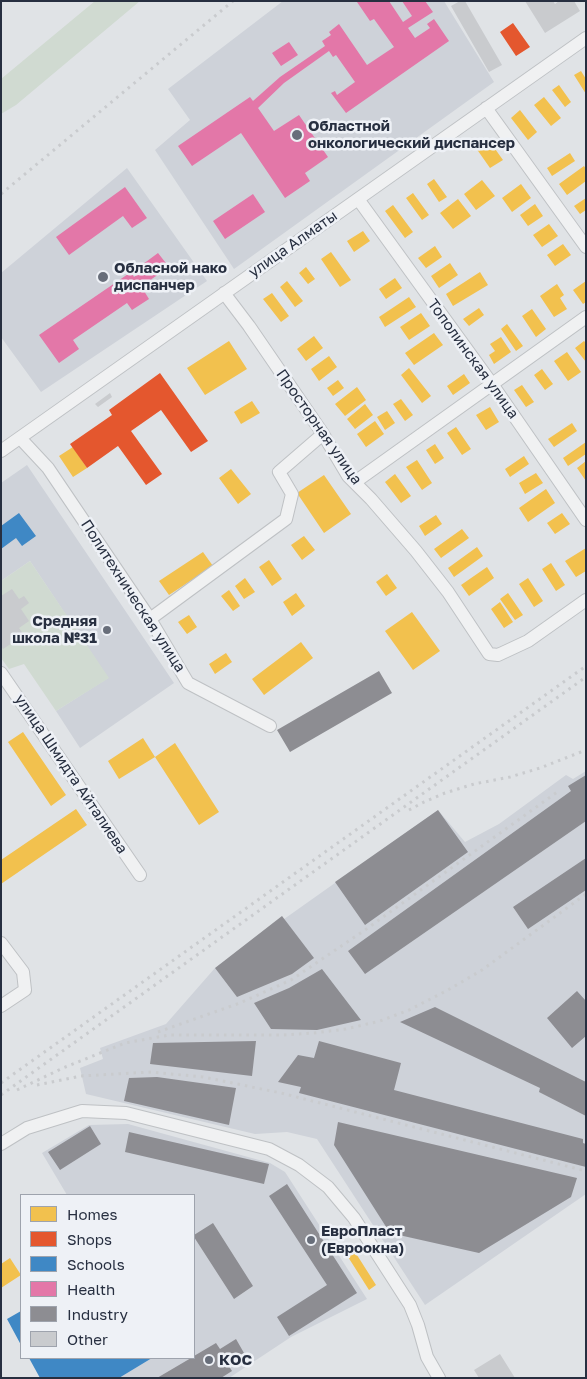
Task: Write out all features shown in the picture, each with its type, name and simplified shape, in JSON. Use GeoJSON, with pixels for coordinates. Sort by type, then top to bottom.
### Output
{"type":"FeatureCollection","features":[{"type":"Feature","properties":{"kind":"street","name":"улица Алматы"},"geometry":{"type":"LineString","coordinates":[[1,451],[586,38]]}},
{"type":"Feature","properties":{"kind":"street"},"geometry":{"type":"LineString","coordinates":[[486,108],[586,247]]}},
{"type":"Feature","properties":{"kind":"street","name":"Тополинская улица"},"geometry":{"type":"LineString","coordinates":[[358,199],[492,384],[586,520]]}},
{"type":"Feature","properties":{"kind":"street","name":"Просторная улица"},"geometry":{"type":"LineString","coordinates":[[224,293],[323,434],[348,476],[371,499],[416,551],[448,592],[490,654],[498,655],[528,642],[586,600]]}},
{"type":"Feature","properties":{"kind":"street"},"geometry":{"type":"LineString","coordinates":[[355,482],[586,317]]}},
{"type":"Feature","properties":{"kind":"street"},"geometry":{"type":"LineString","coordinates":[[150,619],[286,519],[292,494],[278,472],[323,434]]}},
{"type":"Feature","properties":{"kind":"street","name":"Политехническая улица"},"geometry":{"type":"LineString","coordinates":[[20,438],[48,468],[150,619],[188,683],[270,726]]}},
{"type":"Feature","properties":{"kind":"street","name":"улица Шмидта Айталиева"},"geometry":{"type":"LineString","coordinates":[[1,673],[140,874]]}},
{"type":"Feature","properties":{"kind":"street"},"geometry":{"type":"LineString","coordinates":[[1,943],[22,972],[25,990],[1,1006]]}},
{"type":"Feature","properties":{"kind":"street"},"geometry":{"type":"LineString","coordinates":[[1,1144],[27,1128],[82,1111],[126,1113],[269,1149],[299,1165],[328,1187],[354,1218],[410,1305],[418,1325],[422,1344],[438,1378]]}},
{"type":"Feature","properties":{"kind":"shaded area"},"geometry":{"type":"Polygon","coordinates":[[[95,1],[140,1],[16,105],[1,114],[1,79],[95,1]]]}},
{"type":"Feature","properties":{"kind":"shaded area","name":"Областной онкологический диспансер"},"geometry":{"type":"Polygon","coordinates":[[[283,1],[444,1],[494,82],[234,269],[155,150],[190,120],[168,89],[283,1]]]}},
{"type":"Feature","properties":{"kind":"shaded area","name":"Обласной нако диспанчер"},"geometry":{"type":"Polygon","coordinates":[[[127,168],[207,281],[41,392],[1,337],[1,273],[127,168]]]}},
{"type":"Feature","properties":{"kind":"shaded area","name":"Средняя школа №31"},"geometry":{"type":"Polygon","coordinates":[[[27,465],[174,683],[80,748],[56,711],[108,678],[30,561],[1,581],[1,483],[27,465]]]}},
{"type":"Feature","properties":{"kind":"shaded area"},"geometry":{"type":"Polygon","coordinates":[[[30,561],[109,678],[56,711],[24,664],[9,669],[1,658],[1,581],[30,561]]]}},
{"type":"Feature","properties":{"kind":"shaded area"},"geometry":{"type":"Polygon","coordinates":[[[586,771],[586,1194],[425,1305],[317,1139],[287,1132],[255,1134],[86,1094],[80,1068],[103,1059],[100,1048],[166,1024],[215,968],[438,810],[465,842],[499,824],[566,775],[573,779],[586,771]]]}},
{"type":"Feature","properties":{"kind":"shaded area"},"geometry":{"type":"Polygon","coordinates":[[[128,1124],[270,1163],[285,1172],[367,1299],[291,1337],[229,1378],[119,1378],[150,1359],[195,1359],[195,1194],[66,1194],[42,1153],[89,1125],[128,1124]]]}},
{"type":"Feature","properties":{"kind":"building: Homes"},"geometry":{"type":"Polygon","coordinates":[[[581,71],[586,79],[586,94],[574,75],[581,71]]]}},
{"type":"Feature","properties":{"kind":"building: Homes"},"geometry":{"type":"Polygon","coordinates":[[[559,85],[571,102],[565,107],[552,90],[559,85]]]}},
{"type":"Feature","properties":{"kind":"building: Homes"},"geometry":{"type":"Polygon","coordinates":[[[544,97],[561,118],[551,126],[534,105],[544,97]]]}},
{"type":"Feature","properties":{"kind":"building: Homes"},"geometry":{"type":"Polygon","coordinates":[[[520,110],[537,132],[528,140],[511,118],[520,110]]]}},
{"type":"Feature","properties":{"kind":"building: Homes"},"geometry":{"type":"Polygon","coordinates":[[[488,139],[503,160],[490,168],[476,148],[488,139]]]}},
{"type":"Feature","properties":{"kind":"building: Homes"},"geometry":{"type":"Polygon","coordinates":[[[570,153],[575,161],[552,176],[547,168],[570,153]]]}},
{"type":"Feature","properties":{"kind":"building: Homes"},"geometry":{"type":"Polygon","coordinates":[[[584,166],[586,169],[586,181],[567,195],[559,184],[584,166]]]}},
{"type":"Feature","properties":{"kind":"building: Homes"},"geometry":{"type":"Polygon","coordinates":[[[434,179],[447,197],[439,202],[427,184],[434,179]]]}},
{"type":"Feature","properties":{"kind":"building: Homes"},"geometry":{"type":"Polygon","coordinates":[[[482,180],[495,196],[476,210],[464,194],[482,180]]]}},
{"type":"Feature","properties":{"kind":"building: Homes"},"geometry":{"type":"Polygon","coordinates":[[[521,184],[531,198],[512,212],[502,198],[521,184]]]}},
{"type":"Feature","properties":{"kind":"building: Homes"},"geometry":{"type":"Polygon","coordinates":[[[413,193],[429,215],[422,220],[406,198],[413,193]]]}},
{"type":"Feature","properties":{"kind":"building: Homes"},"geometry":{"type":"Polygon","coordinates":[[[586,198],[586,210],[580,214],[574,206],[586,198]]]}},
{"type":"Feature","properties":{"kind":"building: Homes"},"geometry":{"type":"Polygon","coordinates":[[[458,199],[471,216],[453,229],[440,213],[458,199]]]}},
{"type":"Feature","properties":{"kind":"building: Homes"},"geometry":{"type":"Polygon","coordinates":[[[535,204],[543,216],[528,226],[520,215],[535,204]]]}},
{"type":"Feature","properties":{"kind":"building: Homes"},"geometry":{"type":"Polygon","coordinates":[[[393,205],[413,232],[405,238],[385,211],[393,205]]]}},
{"type":"Feature","properties":{"kind":"building: Homes"},"geometry":{"type":"Polygon","coordinates":[[[549,224],[558,236],[542,247],[533,235],[549,224]]]}},
{"type":"Feature","properties":{"kind":"building: Homes"},"geometry":{"type":"Polygon","coordinates":[[[363,231],[370,241],[354,252],[347,241],[363,231]]]}},
{"type":"Feature","properties":{"kind":"building: Homes"},"geometry":{"type":"Polygon","coordinates":[[[563,244],[571,255],[555,266],[547,255],[563,244]]]}},
{"type":"Feature","properties":{"kind":"building: Homes"},"geometry":{"type":"Polygon","coordinates":[[[435,246],[442,257],[426,268],[418,258],[435,246]]]}},
{"type":"Feature","properties":{"kind":"building: Homes"},"geometry":{"type":"Polygon","coordinates":[[[331,252],[351,280],[340,287],[321,259],[331,252]]]}},
{"type":"Feature","properties":{"kind":"building: Homes"},"geometry":{"type":"Polygon","coordinates":[[[450,263],[458,275],[439,288],[431,276],[450,263]]]}},
{"type":"Feature","properties":{"kind":"building: Homes"},"geometry":{"type":"Polygon","coordinates":[[[306,267],[315,279],[308,284],[299,273],[306,267]]]}},
{"type":"Feature","properties":{"kind":"building: Homes"},"geometry":{"type":"Polygon","coordinates":[[[480,272],[488,285],[453,306],[446,294],[480,272]]]}},
{"type":"Feature","properties":{"kind":"building: Homes"},"geometry":{"type":"Polygon","coordinates":[[[395,278],[402,288],[386,299],[379,289],[395,278]]]}},
{"type":"Feature","properties":{"kind":"building: Homes"},"geometry":{"type":"Polygon","coordinates":[[[287,281],[303,301],[295,307],[280,287],[287,281]]]}},
{"type":"Feature","properties":{"kind":"building: Homes"},"geometry":{"type":"Polygon","coordinates":[[[586,281],[586,302],[583,304],[573,290],[586,281]]]}},
{"type":"Feature","properties":{"kind":"building: Homes"},"geometry":{"type":"Polygon","coordinates":[[[557,284],[564,295],[560,298],[567,309],[554,317],[540,296],[557,284]]]}},
{"type":"Feature","properties":{"kind":"building: Homes"},"geometry":{"type":"Polygon","coordinates":[[[272,293],[289,316],[281,322],[263,299],[272,293]]]}},
{"type":"Feature","properties":{"kind":"building: Homes"},"geometry":{"type":"Polygon","coordinates":[[[409,297],[416,307],[385,327],[379,317],[409,297]]]}},
{"type":"Feature","properties":{"kind":"building: Homes"},"geometry":{"type":"Polygon","coordinates":[[[479,308],[484,315],[469,326],[463,319],[479,308]]]}},
{"type":"Feature","properties":{"kind":"building: Homes"},"geometry":{"type":"Polygon","coordinates":[[[532,309],[546,329],[536,337],[522,316],[532,309]]]}},
{"type":"Feature","properties":{"kind":"building: Homes"},"geometry":{"type":"Polygon","coordinates":[[[421,313],[430,326],[409,340],[400,327],[421,313]]]}},
{"type":"Feature","properties":{"kind":"building: Homes"},"geometry":{"type":"Polygon","coordinates":[[[507,324],[523,346],[516,351],[501,329],[507,324]]]}},
{"type":"Feature","properties":{"kind":"building: Homes"},"geometry":{"type":"Polygon","coordinates":[[[434,333],[443,345],[414,365],[405,353],[434,333]]]}},
{"type":"Feature","properties":{"kind":"building: Homes"},"geometry":{"type":"Polygon","coordinates":[[[314,336],[323,348],[306,361],[297,349],[314,336]]]}},
{"type":"Feature","properties":{"kind":"building: Homes"},"geometry":{"type":"Polygon","coordinates":[[[501,337],[511,352],[494,364],[489,355],[495,351],[490,344],[501,337]]]}},
{"type":"Feature","properties":{"kind":"building: Homes"},"geometry":{"type":"Polygon","coordinates":[[[229,341],[247,369],[205,395],[187,368],[229,341]]]}},
{"type":"Feature","properties":{"kind":"building: Homes"},"geometry":{"type":"Polygon","coordinates":[[[584,341],[586,343],[586,362],[575,348],[584,341]]]}},
{"type":"Feature","properties":{"kind":"building: Homes"},"geometry":{"type":"Polygon","coordinates":[[[567,352],[581,372],[568,381],[554,361],[567,352]]]}},
{"type":"Feature","properties":{"kind":"building: Homes"},"geometry":{"type":"Polygon","coordinates":[[[329,356],[337,367],[319,381],[311,369],[329,356]]]}},
{"type":"Feature","properties":{"kind":"building: Homes"},"geometry":{"type":"Polygon","coordinates":[[[409,368],[431,396],[422,403],[401,375],[409,368]]]}},
{"type":"Feature","properties":{"kind":"building: Homes"},"geometry":{"type":"Polygon","coordinates":[[[542,369],[553,384],[545,390],[534,375],[542,369]]]}},
{"type":"Feature","properties":{"kind":"building: Homes"},"geometry":{"type":"Polygon","coordinates":[[[464,374],[470,383],[453,395],[447,386],[464,374]]]}},
{"type":"Feature","properties":{"kind":"building: Homes"},"geometry":{"type":"Polygon","coordinates":[[[338,380],[344,388],[333,396],[327,388],[338,380]]]}},
{"type":"Feature","properties":{"kind":"building: Homes"},"geometry":{"type":"Polygon","coordinates":[[[522,385],[534,402],[526,407],[514,390],[522,385]]]}},
{"type":"Feature","properties":{"kind":"building: Homes"},"geometry":{"type":"Polygon","coordinates":[[[357,387],[366,400],[345,416],[335,404],[357,387]]]}},
{"type":"Feature","properties":{"kind":"building: Homes"},"geometry":{"type":"Polygon","coordinates":[[[401,399],[413,415],[405,421],[393,404],[401,399]]]}},
{"type":"Feature","properties":{"kind":"building: Homes"},"geometry":{"type":"Polygon","coordinates":[[[252,401],[260,413],[241,424],[234,412],[252,401]]]}},
{"type":"Feature","properties":{"kind":"building: Homes"},"geometry":{"type":"Polygon","coordinates":[[[365,404],[373,415],[355,429],[347,419],[365,404]]]}},
{"type":"Feature","properties":{"kind":"building: Homes"},"geometry":{"type":"Polygon","coordinates":[[[490,407],[499,422],[486,430],[476,415],[490,407]]]}},
{"type":"Feature","properties":{"kind":"building: Homes"},"geometry":{"type":"Polygon","coordinates":[[[387,411],[395,423],[385,430],[377,417],[387,411]]]}},
{"type":"Feature","properties":{"kind":"building: Homes"},"geometry":{"type":"Polygon","coordinates":[[[375,421],[384,434],[366,447],[357,434],[375,421]]]}},
{"type":"Feature","properties":{"kind":"building: Homes"},"geometry":{"type":"Polygon","coordinates":[[[572,423],[577,431],[554,447],[548,439],[572,423]]]}},
{"type":"Feature","properties":{"kind":"building: Homes"},"geometry":{"type":"Polygon","coordinates":[[[456,427],[471,449],[462,455],[447,433],[456,427]]]}},
{"type":"Feature","properties":{"kind":"building: Homes"},"geometry":{"type":"Polygon","coordinates":[[[586,442],[586,454],[568,466],[563,458],[586,442]]]}},
{"type":"Feature","properties":{"kind":"building: Homes"},"geometry":{"type":"Polygon","coordinates":[[[435,444],[444,458],[435,464],[426,450],[435,444]]]}},
{"type":"Feature","properties":{"kind":"building: Homes"},"geometry":{"type":"Polygon","coordinates":[[[73,447],[87,468],[73,477],[59,456],[73,447]]]}},
{"type":"Feature","properties":{"kind":"building: Homes"},"geometry":{"type":"Polygon","coordinates":[[[524,456],[529,464],[510,477],[505,469],[524,456]]]}},
{"type":"Feature","properties":{"kind":"building: Homes"},"geometry":{"type":"Polygon","coordinates":[[[417,460],[432,483],[422,490],[406,467],[417,460]]]}},
{"type":"Feature","properties":{"kind":"building: Homes"},"geometry":{"type":"Polygon","coordinates":[[[586,461],[586,481],[577,468],[586,461]]]}},
{"type":"Feature","properties":{"kind":"building: Homes"},"geometry":{"type":"Polygon","coordinates":[[[231,469],[251,494],[238,504],[219,478],[231,469]]]}},
{"type":"Feature","properties":{"kind":"building: Homes"},"geometry":{"type":"Polygon","coordinates":[[[536,473],[543,483],[525,494],[519,483],[536,473]]]}},
{"type":"Feature","properties":{"kind":"building: Homes"},"geometry":{"type":"Polygon","coordinates":[[[395,474],[411,496],[401,503],[385,482],[395,474]]]}},
{"type":"Feature","properties":{"kind":"building: Homes"},"geometry":{"type":"Polygon","coordinates":[[[324,475],[351,514],[324,533],[297,493],[324,475]]]}},
{"type":"Feature","properties":{"kind":"building: Homes"},"geometry":{"type":"Polygon","coordinates":[[[546,489],[555,503],[528,522],[519,508],[546,489]]]}},
{"type":"Feature","properties":{"kind":"building: Homes"},"geometry":{"type":"Polygon","coordinates":[[[562,513],[570,524],[555,534],[547,523],[562,513]]]}},
{"type":"Feature","properties":{"kind":"building: Homes"},"geometry":{"type":"Polygon","coordinates":[[[436,515],[442,524],[425,536],[419,526],[436,515]]]}},
{"type":"Feature","properties":{"kind":"building: Homes"},"geometry":{"type":"Polygon","coordinates":[[[462,529],[469,538],[441,558],[434,549],[462,529]]]}},
{"type":"Feature","properties":{"kind":"building: Homes"},"geometry":{"type":"Polygon","coordinates":[[[304,536],[315,550],[302,560],[291,545],[304,536]]]}},
{"type":"Feature","properties":{"kind":"building: Homes"},"geometry":{"type":"Polygon","coordinates":[[[477,547],[483,556],[454,577],[448,568],[477,547]]]}},
{"type":"Feature","properties":{"kind":"building: Homes"},"geometry":{"type":"Polygon","coordinates":[[[586,548],[586,571],[576,577],[565,561],[586,548]]]}},
{"type":"Feature","properties":{"kind":"building: Homes"},"geometry":{"type":"Polygon","coordinates":[[[203,552],[213,566],[169,595],[159,581],[203,552]]]}},
{"type":"Feature","properties":{"kind":"building: Homes"},"geometry":{"type":"Polygon","coordinates":[[[269,560],[282,579],[272,586],[259,567],[269,560]]]}},
{"type":"Feature","properties":{"kind":"building: Homes"},"geometry":{"type":"Polygon","coordinates":[[[551,563],[565,585],[556,591],[542,569],[551,563]]]}},
{"type":"Feature","properties":{"kind":"building: Homes"},"geometry":{"type":"Polygon","coordinates":[[[487,567],[494,578],[469,596],[461,585],[487,567]]]}},
{"type":"Feature","properties":{"kind":"building: Homes"},"geometry":{"type":"Polygon","coordinates":[[[387,574],[397,588],[386,596],[376,582],[387,574]]]}},
{"type":"Feature","properties":{"kind":"building: Homes"},"geometry":{"type":"Polygon","coordinates":[[[245,578],[255,592],[244,599],[235,586],[245,578]]]}},
{"type":"Feature","properties":{"kind":"building: Homes"},"geometry":{"type":"Polygon","coordinates":[[[528,578],[543,601],[534,607],[519,584],[528,578]]]}},
{"type":"Feature","properties":{"kind":"building: Homes"},"geometry":{"type":"Polygon","coordinates":[[[229,590],[240,606],[233,611],[221,596],[229,590]]]}},
{"type":"Feature","properties":{"kind":"building: Homes"},"geometry":{"type":"Polygon","coordinates":[[[296,593],[305,606],[292,616],[283,602],[296,593]]]}},
{"type":"Feature","properties":{"kind":"building: Homes"},"geometry":{"type":"Polygon","coordinates":[[[508,593],[523,615],[515,620],[500,599],[508,593]]]}},
{"type":"Feature","properties":{"kind":"building: Homes"},"geometry":{"type":"Polygon","coordinates":[[[500,602],[513,622],[504,628],[491,609],[500,602]]]}},
{"type":"Feature","properties":{"kind":"building: Homes"},"geometry":{"type":"Polygon","coordinates":[[[412,612],[440,651],[413,670],[385,631],[412,612]]]}},
{"type":"Feature","properties":{"kind":"building: Homes"},"geometry":{"type":"Polygon","coordinates":[[[189,615],[197,627],[187,634],[178,622],[189,615]]]}},
{"type":"Feature","properties":{"kind":"building: Homes"},"geometry":{"type":"Polygon","coordinates":[[[301,642],[313,658],[264,695],[252,679],[301,642]]]}},
{"type":"Feature","properties":{"kind":"building: Homes"},"geometry":{"type":"Polygon","coordinates":[[[226,653],[232,662],[215,674],[209,664],[226,653]]]}},
{"type":"Feature","properties":{"kind":"building: Homes"},"geometry":{"type":"Polygon","coordinates":[[[23,732],[66,795],[51,806],[8,742],[23,732]]]}},
{"type":"Feature","properties":{"kind":"building: Homes"},"geometry":{"type":"Polygon","coordinates":[[[143,738],[155,757],[119,779],[108,761],[143,738]]]}},
{"type":"Feature","properties":{"kind":"building: Homes"},"geometry":{"type":"Polygon","coordinates":[[[175,743],[219,812],[199,825],[155,757],[175,743]]]}},
{"type":"Feature","properties":{"kind":"building: Homes"},"geometry":{"type":"Polygon","coordinates":[[[76,809],[87,825],[1,884],[1,860],[76,809]]]}},
{"type":"Feature","properties":{"kind":"building: Homes"},"geometry":{"type":"Polygon","coordinates":[[[350,1244],[376,1285],[369,1290],[343,1249],[350,1244]]]}},
{"type":"Feature","properties":{"kind":"building: Homes"},"geometry":{"type":"Polygon","coordinates":[[[10,1258],[20,1276],[1,1288],[1,1264],[10,1258]]]}},
{"type":"Feature","properties":{"kind":"building: Homes"},"geometry":{"type":"Polygon","coordinates":[[[49,1359],[92,1359],[77,1368],[84,1378],[56,1378],[69,1369],[64,1362],[54,1368],[49,1359]]]}},
{"type":"Feature","properties":{"kind":"building: Homes"},"geometry":{"type":"Polygon","coordinates":[[[92,1359],[118,1359],[121,1364],[103,1375],[92,1359]]]}},
{"type":"Feature","properties":{"kind":"building: Shops"},"geometry":{"type":"Polygon","coordinates":[[[513,23],[530,47],[516,56],[500,32],[513,23]]]}},
{"type":"Feature","properties":{"kind":"building: Shops"},"geometry":{"type":"Polygon","coordinates":[[[160,373],[208,441],[191,452],[161,410],[131,431],[162,474],[146,485],[118,446],[87,468],[70,444],[112,415],[109,410],[160,373]]]}},
{"type":"Feature","properties":{"kind":"building: Schools"},"geometry":{"type":"Polygon","coordinates":[[[19,513],[36,536],[22,546],[16,538],[1,549],[1,526],[19,513]]]}},
{"type":"Feature","properties":{"kind":"building: Schools"},"geometry":{"type":"Polygon","coordinates":[[[20,1312],[20,1343],[7,1319],[20,1312]]]}},
{"type":"Feature","properties":{"kind":"building: Schools"},"geometry":{"type":"Polygon","coordinates":[[[30,1359],[150,1359],[119,1378],[40,1378],[30,1359]]]}},
{"type":"Feature","properties":{"kind":"building: Health"},"geometry":{"type":"Polygon","coordinates":[[[389,1],[403,22],[412,16],[402,1],[425,1],[433,12],[408,28],[415,38],[430,28],[427,24],[434,19],[449,41],[346,113],[331,93],[335,91],[337,95],[355,82],[336,55],[333,57],[329,51],[284,83],[258,108],[274,131],[299,115],[328,157],[305,173],[310,181],[285,198],[241,133],[192,166],[178,146],[250,97],[253,101],[280,77],[325,46],[322,41],[331,35],[329,32],[339,24],[367,65],[394,47],[374,19],[370,21],[357,2],[389,1]]]}},
{"type":"Feature","properties":{"kind":"building: Health"},"geometry":{"type":"Polygon","coordinates":[[[289,42],[298,55],[281,66],[272,53],[289,42]]]}},
{"type":"Feature","properties":{"kind":"building: Health"},"geometry":{"type":"Polygon","coordinates":[[[125,187],[147,218],[132,228],[123,216],[69,255],[56,237],[125,187]]]}},
{"type":"Feature","properties":{"kind":"building: Health"},"geometry":{"type":"Polygon","coordinates":[[[253,194],[265,212],[225,239],[213,221],[253,194]]]}},
{"type":"Feature","properties":{"kind":"building: Health"},"geometry":{"type":"Polygon","coordinates":[[[158,253],[169,267],[146,283],[144,280],[139,283],[149,299],[132,310],[127,303],[73,340],[79,349],[59,363],[39,335],[131,272],[134,277],[138,274],[135,270],[158,253]]]}},
{"type":"Feature","properties":{"kind":"building: Industry"},"geometry":{"type":"Polygon","coordinates":[[[379,671],[392,693],[290,752],[277,730],[379,671]]]}},
{"type":"Feature","properties":{"kind":"building: Industry"},"geometry":{"type":"Polygon","coordinates":[[[586,775],[586,821],[365,974],[348,951],[571,791],[568,786],[586,775]]]}},
{"type":"Feature","properties":{"kind":"building: Industry"},"geometry":{"type":"Polygon","coordinates":[[[438,810],[468,852],[365,925],[335,882],[438,810]]]}},
{"type":"Feature","properties":{"kind":"building: Industry"},"geometry":{"type":"Polygon","coordinates":[[[586,858],[586,890],[528,929],[513,907],[586,858]]]}},
{"type":"Feature","properties":{"kind":"building: Industry"},"geometry":{"type":"Polygon","coordinates":[[[282,916],[314,958],[292,974],[237,997],[215,968],[282,916]]]}},
{"type":"Feature","properties":{"kind":"building: Industry"},"geometry":{"type":"Polygon","coordinates":[[[322,969],[361,1020],[317,1030],[271,1029],[254,1003],[289,988],[322,969]]]}},
{"type":"Feature","properties":{"kind":"building: Industry"},"geometry":{"type":"Polygon","coordinates":[[[577,991],[586,1001],[586,1036],[572,1048],[547,1018],[577,991]]]}},
{"type":"Feature","properties":{"kind":"building: Industry"},"geometry":{"type":"Polygon","coordinates":[[[435,1007],[586,1082],[586,1116],[539,1092],[540,1088],[400,1022],[435,1007]]]}},
{"type":"Feature","properties":{"kind":"building: Industry"},"geometry":{"type":"Polygon","coordinates":[[[256,1041],[252,1076],[150,1064],[153,1043],[256,1041]]]}},
{"type":"Feature","properties":{"kind":"building: Industry"},"geometry":{"type":"Polygon","coordinates":[[[319,1041],[401,1063],[394,1090],[583,1139],[583,1143],[586,1144],[586,1167],[299,1093],[301,1087],[278,1082],[298,1055],[314,1058],[319,1041]]]}},
{"type":"Feature","properties":{"kind":"building: Industry"},"geometry":{"type":"Polygon","coordinates":[[[157,1077],[236,1088],[229,1125],[124,1101],[129,1078],[157,1077]]]}},
{"type":"Feature","properties":{"kind":"building: Industry"},"geometry":{"type":"Polygon","coordinates":[[[338,1122],[577,1178],[571,1197],[479,1253],[390,1233],[334,1145],[338,1122]]]}},
{"type":"Feature","properties":{"kind":"building: Industry"},"geometry":{"type":"Polygon","coordinates":[[[90,1126],[101,1144],[60,1170],[48,1152],[90,1126]]]}},
{"type":"Feature","properties":{"kind":"building: Industry"},"geometry":{"type":"Polygon","coordinates":[[[129,1132],[269,1164],[264,1184],[125,1152],[129,1132]]]}},
{"type":"Feature","properties":{"kind":"building: Industry","name":"ЕвроПласт (Евроокна)"},"geometry":{"type":"Polygon","coordinates":[[[287,1184],[357,1293],[289,1336],[277,1317],[327,1285],[269,1196],[287,1184]]]}},
{"type":"Feature","properties":{"kind":"building: Industry"},"geometry":{"type":"Polygon","coordinates":[[[213,1223],[253,1286],[234,1299],[195,1239],[195,1234],[213,1223]]]}},
{"type":"Feature","properties":{"kind":"building: Industry","name":"КОС"},"geometry":{"type":"Polygon","coordinates":[[[236,1339],[244,1353],[227,1363],[232,1371],[221,1378],[157,1378],[189,1359],[195,1359],[195,1355],[216,1343],[220,1349],[236,1339]]]}},
{"type":"Feature","properties":{"kind":"building: Other"},"geometry":{"type":"Polygon","coordinates":[[[460,1],[465,1],[502,65],[489,72],[451,6],[460,1]]]}},
{"type":"Feature","properties":{"kind":"building: Other"},"geometry":{"type":"Polygon","coordinates":[[[525,1],[553,1],[555,4],[559,1],[574,1],[580,11],[545,33],[525,1]]]}},
{"type":"Feature","properties":{"kind":"building: Other"},"geometry":{"type":"Polygon","coordinates":[[[110,393],[112,397],[98,407],[95,404],[110,393]]]}},
{"type":"Feature","properties":{"kind":"building: Other"},"geometry":{"type":"Polygon","coordinates":[[[12,589],[19,599],[24,596],[29,603],[21,609],[29,621],[19,628],[24,635],[3,649],[1,646],[1,596],[12,589]]]}},
{"type":"Feature","properties":{"kind":"building: Other"},"geometry":{"type":"Polygon","coordinates":[[[500,1354],[515,1378],[479,1378],[474,1370],[500,1354]]]}},
{"type":"Feature","properties":{"kind":"railway"},"geometry":{"type":"LineString","coordinates":[[1,194],[233,1]]}},
{"type":"Feature","properties":{"kind":"railway"},"geometry":{"type":"LineString","coordinates":[[1,1083],[586,666]]}},
{"type":"Feature","properties":{"kind":"railway"},"geometry":{"type":"LineString","coordinates":[[1,1095],[586,677]]}},
{"type":"Feature","properties":{"kind":"railway"},"geometry":{"type":"LineString","coordinates":[[409,810],[445,793],[540,768],[586,750]]}},
{"type":"Feature","properties":{"kind":"railway"},"geometry":{"type":"LineString","coordinates":[[158,1032],[240,1003],[291,980],[365,930],[560,790]]}},
{"type":"Feature","properties":{"kind":"railway"},"geometry":{"type":"LineString","coordinates":[[17,1090],[63,1068],[125,1043],[169,1035],[284,1035],[314,1033],[346,1029],[380,1021],[409,1010],[482,970],[586,894]]}},
{"type":"Feature","properties":{"kind":"railway"},"geometry":{"type":"LineString","coordinates":[[37,1085],[81,1076],[151,1072],[203,1077],[281,1093],[586,1171]]}},
{"type":"Feature","properties":{"kind":"place","name":"Областной онкологический диспансер"},"geometry":{"type":"Point","coordinates":[297,135]}},
{"type":"Feature","properties":{"kind":"place","name":"Обласной нако диспанчер"},"geometry":{"type":"Point","coordinates":[103,277]}},
{"type":"Feature","properties":{"kind":"place","name":"Средняя школа №31"},"geometry":{"type":"Point","coordinates":[107,630]}},
{"type":"Feature","properties":{"kind":"place","name":"ЕвроПласт (Евроокна)"},"geometry":{"type":"Point","coordinates":[311,1240]}},
{"type":"Feature","properties":{"kind":"place","name":"КОС"},"geometry":{"type":"Point","coordinates":[209,1360]}}]}
